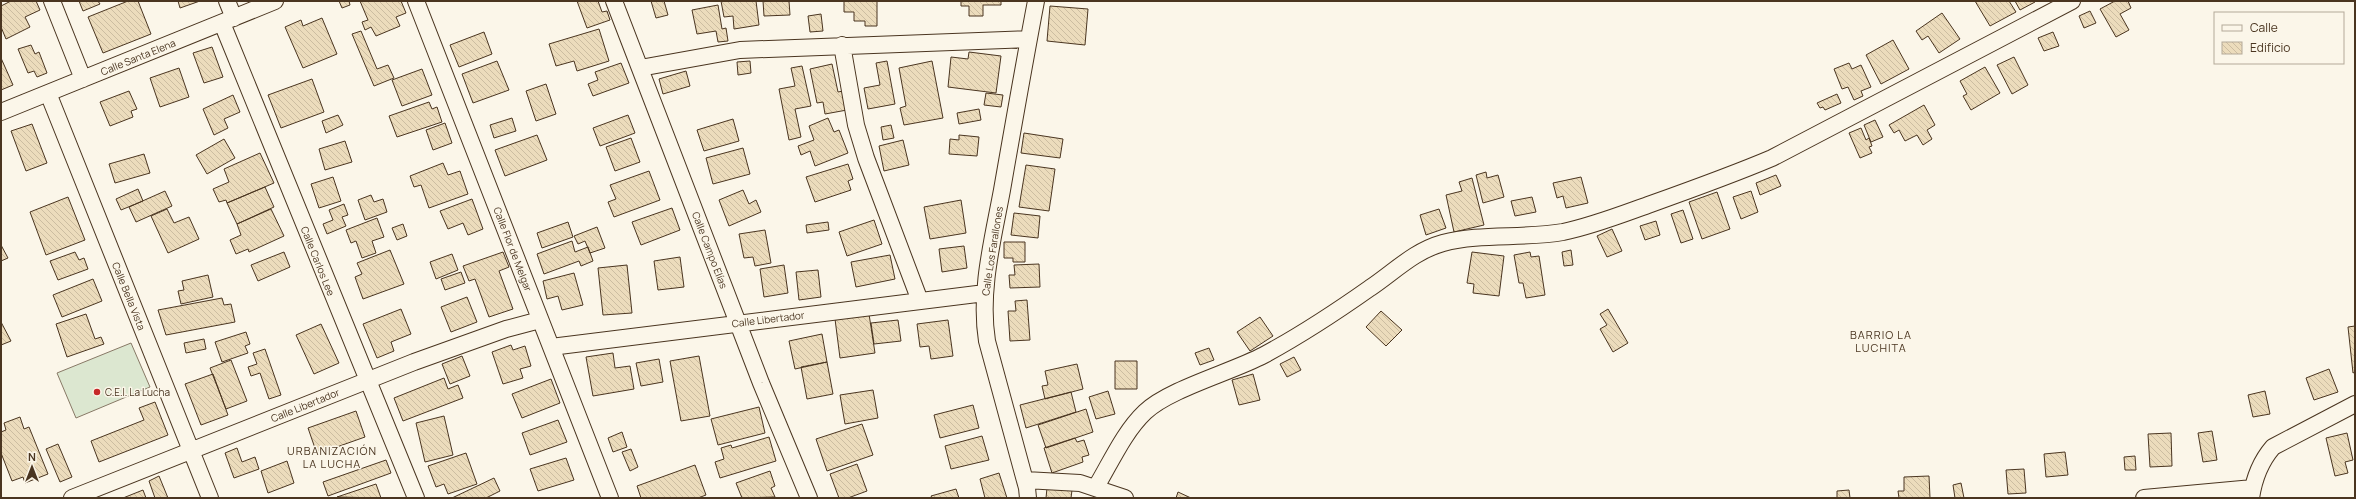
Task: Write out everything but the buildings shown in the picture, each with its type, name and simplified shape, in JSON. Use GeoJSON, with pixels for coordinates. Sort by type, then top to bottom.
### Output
{"type":"FeatureCollection","features":[{"type":"Feature","properties":{"kind":"street"},"geometry":{"type":"LineString","coordinates":[[52,1],[83,79]]}},
{"type":"Feature","properties":{"kind":"street","name":"Calle Carlos Lee"},"geometry":{"type":"LineString","coordinates":[[227,1],[228,20],[367,381],[416,498]]}},
{"type":"Feature","properties":{"kind":"street","name":"Calle Santa Elena"},"geometry":{"type":"LineString","coordinates":[[1,112],[275,1]]}},
{"type":"Feature","properties":{"kind":"street","name":"Calle Flor de Melgar"},"geometry":{"type":"LineString","coordinates":[[416,1],[610,498]]}},
{"type":"Feature","properties":{"kind":"street","name":"Calle Campo Elías"},"geometry":{"type":"LineString","coordinates":[[614,1],[738,322],[809,498]]}},
{"type":"Feature","properties":{"kind":"street","name":"Calle Los Farallones"},"geometry":{"type":"LineString","coordinates":[[1028,498],[1025,480],[984,323],[985,293],[992,245],[1036,1]]}},
{"type":"Feature","properties":{"kind":"street"},"geometry":{"type":"LineString","coordinates":[[1096,487],[1131,428],[1146,411],[1162,400],[1266,354],[1321,321],[1372,287],[1407,260],[1424,250],[1442,243],[1466,239],[1535,236],[1588,226],[1729,176],[1772,158],[2072,1]]}},
{"type":"Feature","properties":{"kind":"street"},"geometry":{"type":"LineString","coordinates":[[640,68],[740,50],[1029,39]]}},
{"type":"Feature","properties":{"kind":"street"},"geometry":{"type":"LineString","coordinates":[[842,45],[856,126],[866,158],[920,301]]}},
{"type":"Feature","properties":{"kind":"street","name":"Calle Bella Vista"},"geometry":{"type":"LineString","coordinates":[[48,93],[210,498]]}},
{"type":"Feature","properties":{"kind":"street","name":"Calle Libertador"},"geometry":{"type":"LineString","coordinates":[[551,347],[738,322],[985,293]]}},
{"type":"Feature","properties":{"kind":"street","name":"Calle Libertador"},"geometry":{"type":"LineString","coordinates":[[72,498],[190,450],[472,341],[540,320]]}},
{"type":"Feature","properties":{"kind":"street"},"geometry":{"type":"LineString","coordinates":[[2144,498],[2252,493],[2264,457],[2273,447],[2355,404]]}},
{"type":"Feature","properties":{"kind":"street"},"geometry":{"type":"LineString","coordinates":[[1025,480],[1080,484],[1096,487],[1125,498]]}},
{"type":"Feature","properties":{"kind":"green space"},"geometry":{"type":"Polygon","coordinates":[[[131,343],[150,387],[76,418],[57,373],[131,343]]]}},
{"type":"Feature","properties":{"kind":"place","name":"C.E.I. La Lucha"},"geometry":{"type":"Point","coordinates":[97,392]}},
{"type":"Feature","properties":{"kind":"district","name":"BARRIO LA LUCHITA"},"geometry":{"type":"Point","coordinates":[1881,341]}},
{"type":"Feature","properties":{"kind":"district","name":"URBANIZACIÓN LA LUCHA"},"geometry":{"type":"Point","coordinates":[332,457]}}]}
